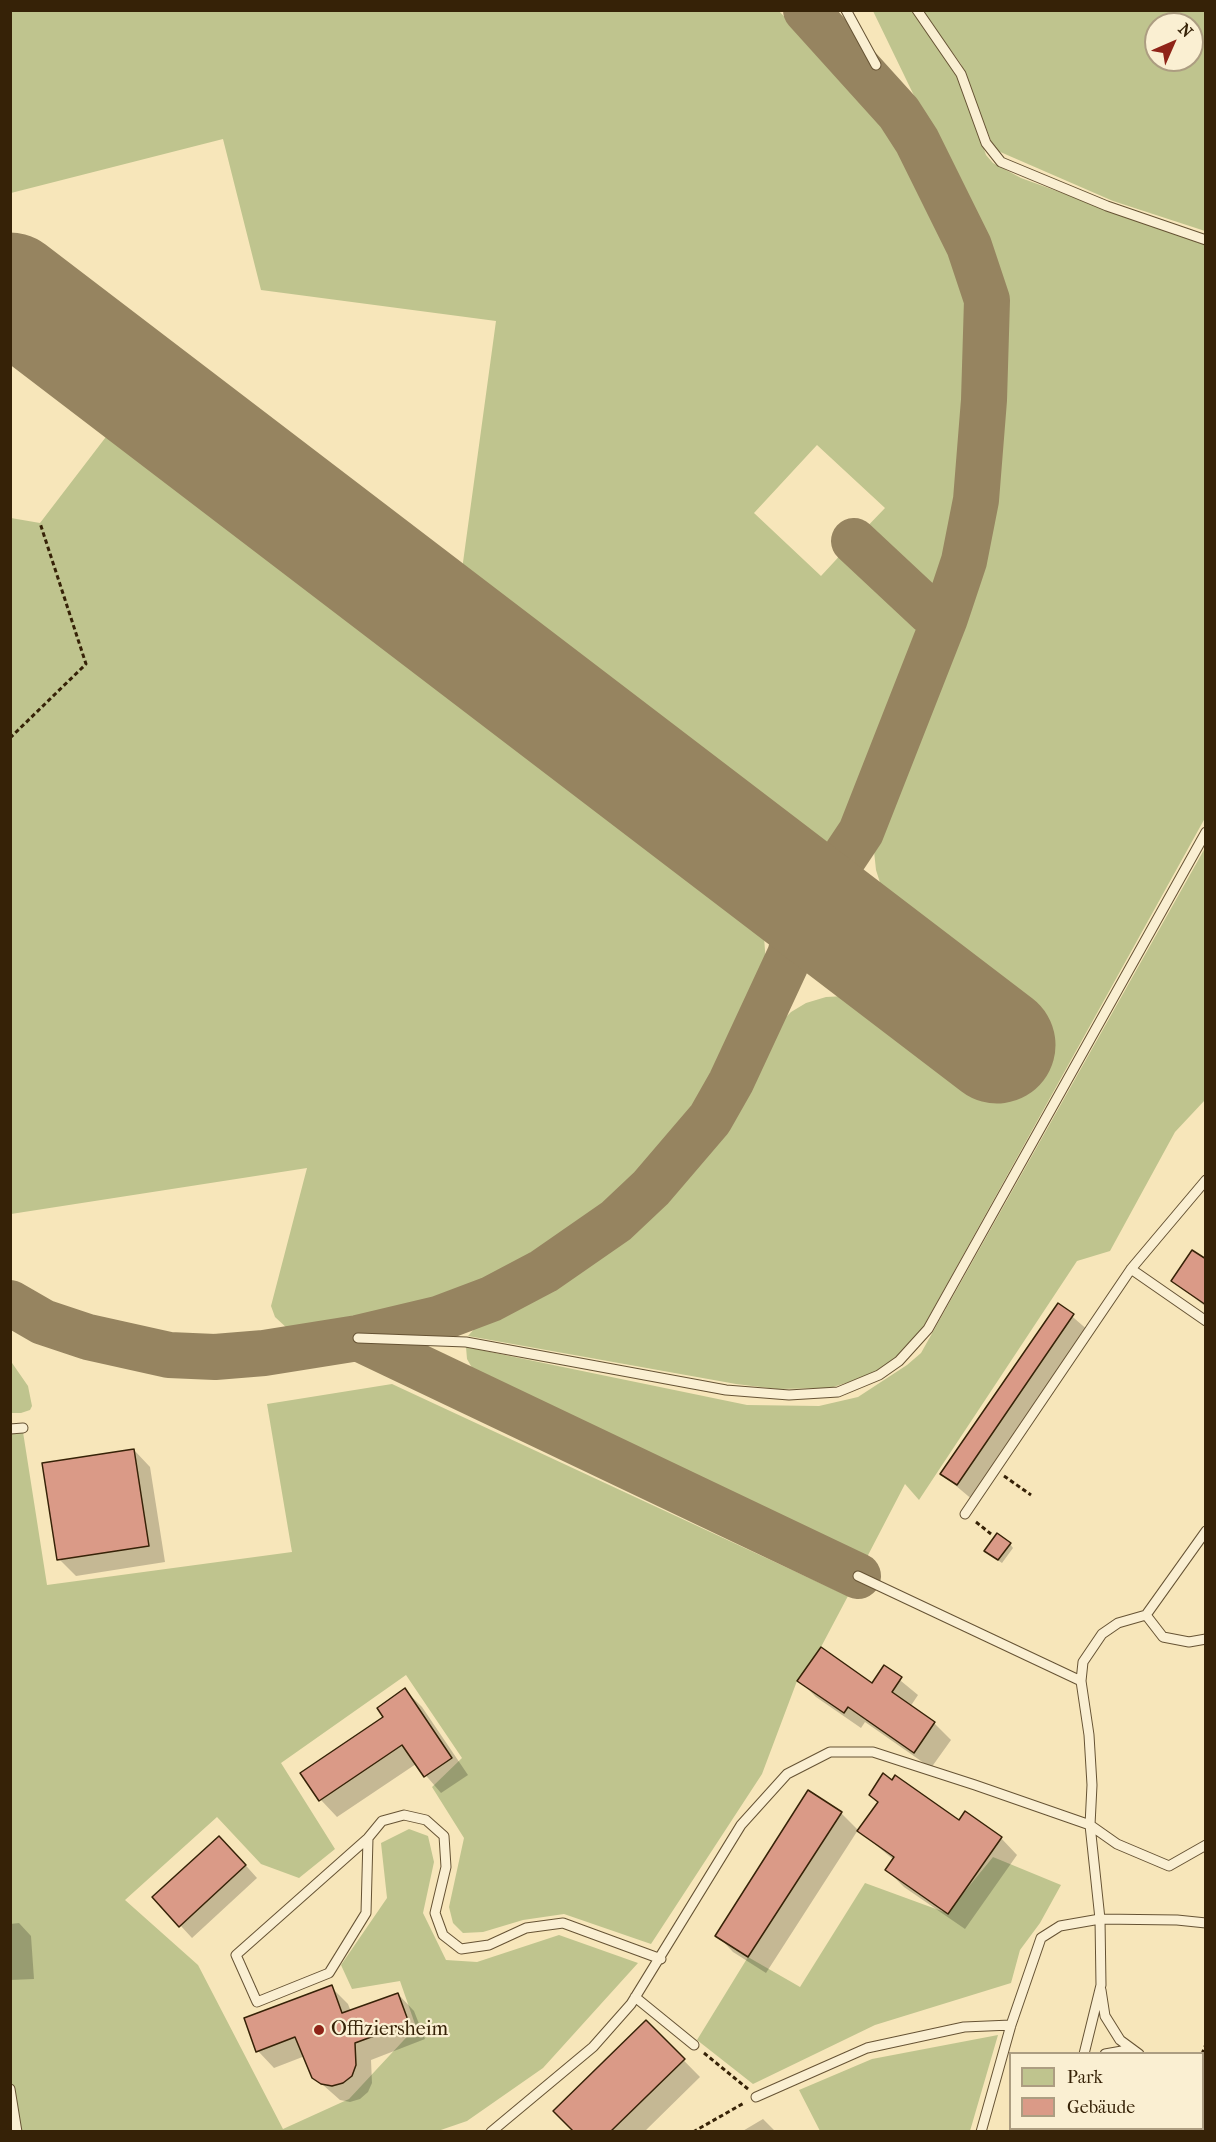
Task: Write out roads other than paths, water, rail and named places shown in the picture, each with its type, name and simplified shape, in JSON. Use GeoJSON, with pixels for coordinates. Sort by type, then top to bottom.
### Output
{"type":"FeatureCollection","features":[{"type":"Feature","properties":{"kind":"lane"},"geometry":{"type":"LineString","coordinates":[[846,10],[876,65]]}},
{"type":"Feature","properties":{"kind":"lane"},"geometry":{"type":"LineString","coordinates":[[917,10],[961,74],[986,143],[1001,162],[1107,206],[1206,240]]}},
{"type":"Feature","properties":{"kind":"lane"},"geometry":{"type":"LineString","coordinates":[[358,1338],[466,1342],[726,1390],[789,1395],[838,1392],[879,1376],[899,1361],[928,1329],[1206,832]]}},
{"type":"Feature","properties":{"kind":"lane"},"geometry":{"type":"LineString","coordinates":[[965,1514],[1131,1269],[1206,1180]]}},
{"type":"Feature","properties":{"kind":"lane"},"geometry":{"type":"LineString","coordinates":[[1131,1269],[1206,1320]]}},
{"type":"Feature","properties":{"kind":"lane"},"geometry":{"type":"LineString","coordinates":[[10,1429],[23,1428]]}},
{"type":"Feature","properties":{"kind":"lane"},"geometry":{"type":"LineString","coordinates":[[1136,2052],[1120,2040],[1105,2016],[1101,1985],[1100,1919],[1090,1825],[1092,1785],[1089,1735],[1080,1681],[1083,1662],[1102,1634],[1118,1623],[1146,1615],[1206,1531]]}},
{"type":"Feature","properties":{"kind":"lane"},"geometry":{"type":"LineString","coordinates":[[858,1576],[1080,1681]]}},
{"type":"Feature","properties":{"kind":"lane"},"geometry":{"type":"LineString","coordinates":[[1146,1615],[1163,1636],[1189,1642],[1206,1639]]}},
{"type":"Feature","properties":{"kind":"lane"},"geometry":{"type":"LineString","coordinates":[[491,2132],[593,2047],[635,1997],[741,1825],[787,1774],[831,1752],[873,1752],[1090,1825],[1117,1844],[1170,1866],[1206,1845]]}},
{"type":"Feature","properties":{"kind":"lane"},"geometry":{"type":"LineString","coordinates":[[368,1838],[366,1913],[329,1973],[257,2002],[236,1955],[368,1838],[382,1821],[404,1815],[426,1820],[444,1836],[446,1866],[435,1913],[443,1935],[461,1948],[489,1945],[526,1928],[563,1923],[660,1959]]}},
{"type":"Feature","properties":{"kind":"lane"},"geometry":{"type":"LineString","coordinates":[[981,2132],[1011,2025],[1041,1938],[1060,1926],[1100,1919],[1206,1923]]}},
{"type":"Feature","properties":{"kind":"lane"},"geometry":{"type":"LineString","coordinates":[[1084,2052],[1101,1985]]}},
{"type":"Feature","properties":{"kind":"lane"},"geometry":{"type":"LineString","coordinates":[[635,1997],[694,2045]]}},
{"type":"Feature","properties":{"kind":"lane"},"geometry":{"type":"LineString","coordinates":[[756,2097],[867,2048],[964,2027],[1011,2025]]}},
{"type":"Feature","properties":{"kind":"lane"},"geometry":{"type":"LineString","coordinates":[[10,2089],[16,2132]]}},
{"type":"Feature","properties":{"kind":"place","name":"Offiziersheim"},"geometry":{"type":"Point","coordinates":[319,2030]}}]}
